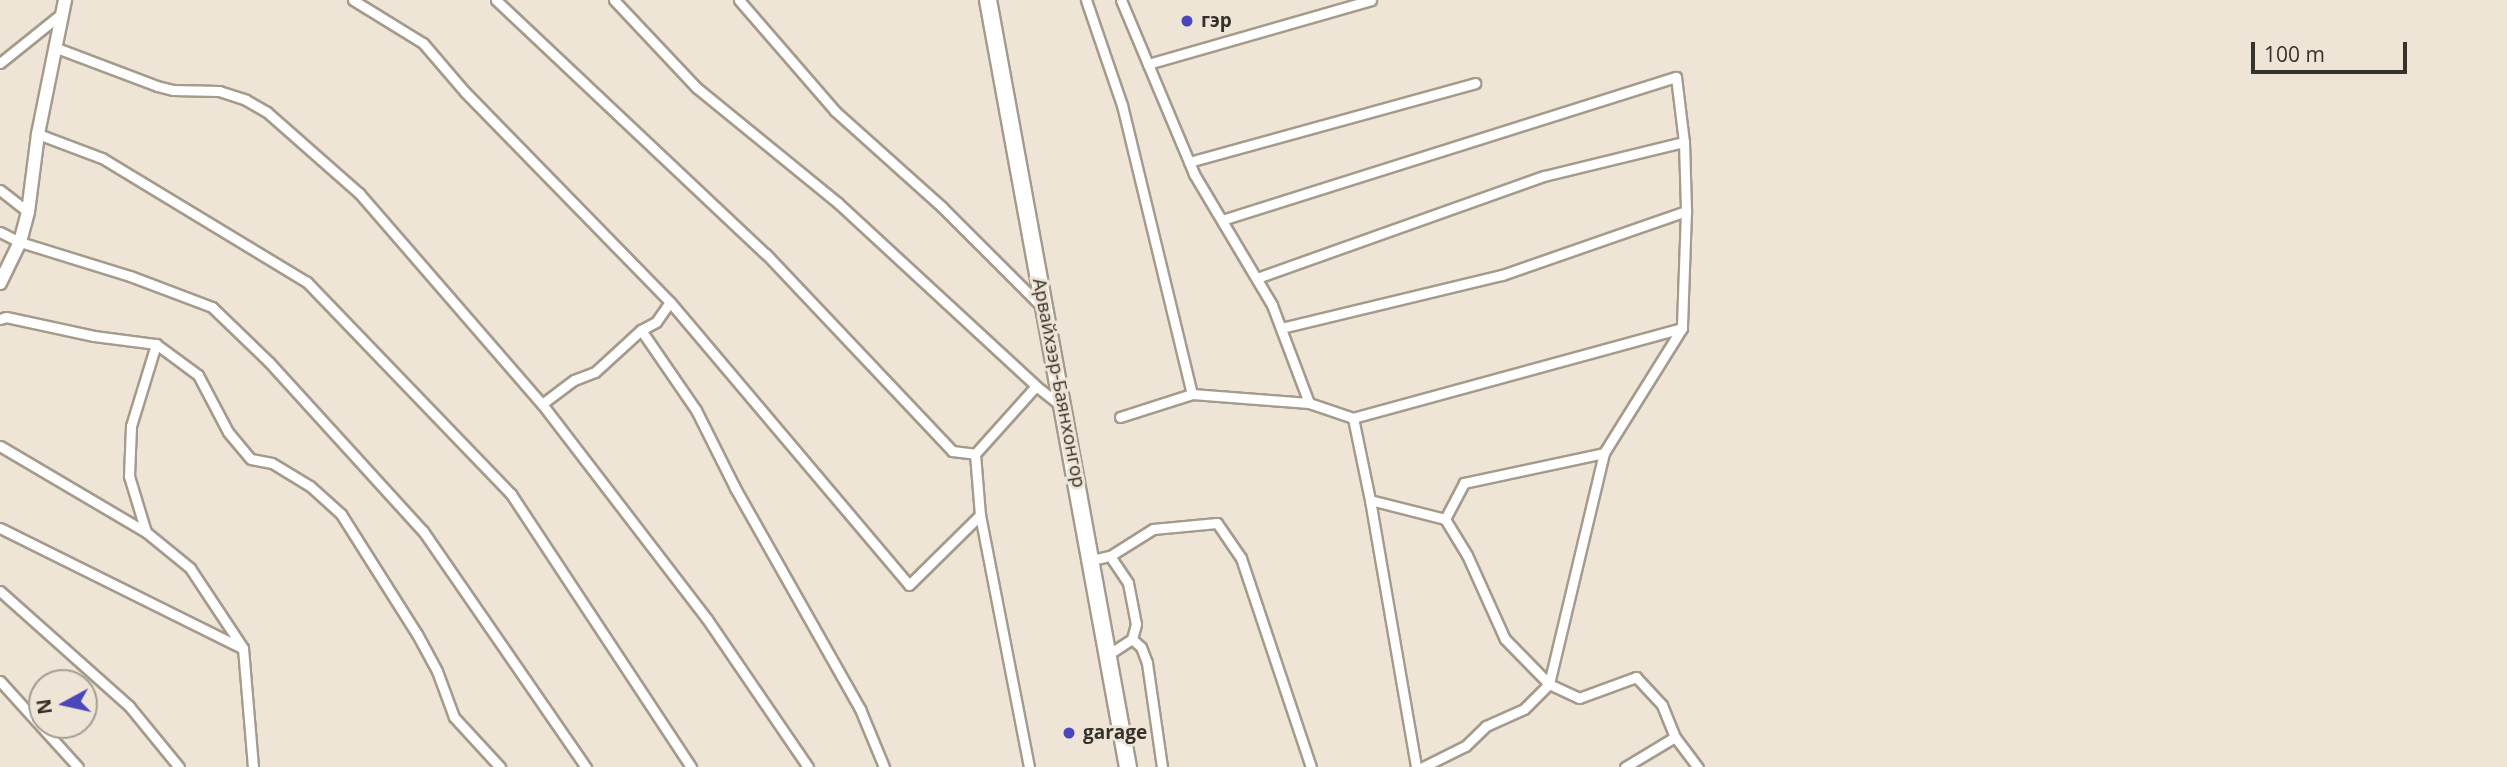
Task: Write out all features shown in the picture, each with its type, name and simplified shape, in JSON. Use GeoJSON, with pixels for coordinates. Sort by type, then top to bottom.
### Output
{"type":"FeatureCollection","features":[{"type":"Feature","properties":{"kind":"highway","name":"Арвайхээр-Баянхонгор"},"geometry":{"type":"LineString","coordinates":[[988,0],[1128,767]]}},
{"type":"Feature","properties":{"kind":"street"},"geometry":{"type":"LineString","coordinates":[[0,283],[20,242],[28,212],[38,134],[65,0]]}},
{"type":"Feature","properties":{"kind":"street"},"geometry":{"type":"LineString","coordinates":[[353,0],[423,43],[465,92],[670,302],[909,585],[980,515]]}},
{"type":"Feature","properties":{"kind":"street"},"geometry":{"type":"LineString","coordinates":[[496,0],[766,254],[952,451],[975,454]]}},
{"type":"Feature","properties":{"kind":"street"},"geometry":{"type":"LineString","coordinates":[[614,0],[697,88],[838,204],[1036,386],[1063,407]]}},
{"type":"Feature","properties":{"kind":"street"},"geometry":{"type":"LineString","coordinates":[[739,0],[835,111],[942,207],[1045,311]]}},
{"type":"Feature","properties":{"kind":"street"},"geometry":{"type":"LineString","coordinates":[[1086,0],[1122,105],[1192,394]]}},
{"type":"Feature","properties":{"kind":"street"},"geometry":{"type":"LineString","coordinates":[[1121,0],[1189,162],[1257,278],[1281,328],[1309,402]]}},
{"type":"Feature","properties":{"kind":"street"},"geometry":{"type":"LineString","coordinates":[[1148,64],[1371,0]]}},
{"type":"Feature","properties":{"kind":"street"},"geometry":{"type":"LineString","coordinates":[[0,63],[60,15]]}},
{"type":"Feature","properties":{"kind":"street"},"geometry":{"type":"LineString","coordinates":[[54,47],[157,86],[173,90],[219,91],[246,100],[267,112],[359,193],[542,404],[707,619],[808,767]]}},
{"type":"Feature","properties":{"kind":"street"},"geometry":{"type":"LineString","coordinates":[[1222,220],[1676,77],[1684,142],[1686,211],[1682,328],[1604,453],[1549,684],[1524,709],[1486,726],[1465,746],[1423,767]]}},
{"type":"Feature","properties":{"kind":"street"},"geometry":{"type":"LineString","coordinates":[[1189,162],[1475,83]]}},
{"type":"Feature","properties":{"kind":"street"},"geometry":{"type":"LineString","coordinates":[[38,134],[102,158],[307,282],[511,495],[691,767]]}},
{"type":"Feature","properties":{"kind":"street"},"geometry":{"type":"LineString","coordinates":[[1257,278],[1544,176],[1684,142]]}},
{"type":"Feature","properties":{"kind":"street"},"geometry":{"type":"LineString","coordinates":[[0,190],[28,212]]}},
{"type":"Feature","properties":{"kind":"street"},"geometry":{"type":"LineString","coordinates":[[1281,328],[1502,275],[1686,211]]}},
{"type":"Feature","properties":{"kind":"street"},"geometry":{"type":"LineString","coordinates":[[0,232],[20,242],[130,276],[212,307],[269,362],[423,531],[586,767]]}},
{"type":"Feature","properties":{"kind":"street"},"geometry":{"type":"LineString","coordinates":[[542,404],[574,380],[595,372],[641,330],[656,322],[670,302]]}},
{"type":"Feature","properties":{"kind":"street"},"geometry":{"type":"LineString","coordinates":[[0,319],[6,317],[93,336],[156,344],[198,376],[228,432],[251,459],[272,463],[310,486],[341,514],[417,634],[437,671],[454,717],[500,767]]}},
{"type":"Feature","properties":{"kind":"street"},"geometry":{"type":"LineString","coordinates":[[1120,417],[1192,394],[1309,402],[1353,418],[1682,328]]}},
{"type":"Feature","properties":{"kind":"street"},"geometry":{"type":"LineString","coordinates":[[641,330],[696,410],[736,488],[860,709],[884,767]]}},
{"type":"Feature","properties":{"kind":"street"},"geometry":{"type":"LineString","coordinates":[[146,531],[129,476],[131,426],[156,344]]}},
{"type":"Feature","properties":{"kind":"street"},"geometry":{"type":"LineString","coordinates":[[1029,767],[980,515],[975,454],[1036,386]]}},
{"type":"Feature","properties":{"kind":"street"},"geometry":{"type":"LineString","coordinates":[[1353,418],[1370,499],[1416,767]]}},
{"type":"Feature","properties":{"kind":"street"},"geometry":{"type":"LineString","coordinates":[[0,446],[146,531],[190,568],[243,648],[253,767]]}},
{"type":"Feature","properties":{"kind":"street"},"geometry":{"type":"LineString","coordinates":[[1445,519],[1464,483],[1604,453]]}},
{"type":"Feature","properties":{"kind":"street"},"geometry":{"type":"LineString","coordinates":[[1370,499],[1445,519],[1467,555],[1505,639],[1549,684],[1579,698],[1636,677],[1662,705],[1675,737],[1698,767]]}},
{"type":"Feature","properties":{"kind":"street"},"geometry":{"type":"LineString","coordinates":[[1092,560],[1110,556],[1153,529],[1217,523],[1241,558],[1311,767]]}},
{"type":"Feature","properties":{"kind":"street"},"geometry":{"type":"LineString","coordinates":[[0,528],[243,648]]}},
{"type":"Feature","properties":{"kind":"street"},"geometry":{"type":"LineString","coordinates":[[1108,654],[1132,639],[1136,624],[1128,583],[1110,556]]}},
{"type":"Feature","properties":{"kind":"street"},"geometry":{"type":"LineString","coordinates":[[0,591],[129,706],[179,767]]}},
{"type":"Feature","properties":{"kind":"street"},"geometry":{"type":"LineString","coordinates":[[1132,639],[1141,647],[1147,663],[1162,767]]}},
{"type":"Feature","properties":{"kind":"street"},"geometry":{"type":"LineString","coordinates":[[0,681],[78,767]]}},
{"type":"Feature","properties":{"kind":"street"},"geometry":{"type":"LineString","coordinates":[[1625,767],[1675,737]]}},
{"type":"Feature","properties":{"kind":"place","name":"гэр"},"geometry":{"type":"Point","coordinates":[1187,21]}},
{"type":"Feature","properties":{"kind":"place","name":"garage"},"geometry":{"type":"Point","coordinates":[1069,733]}}]}
